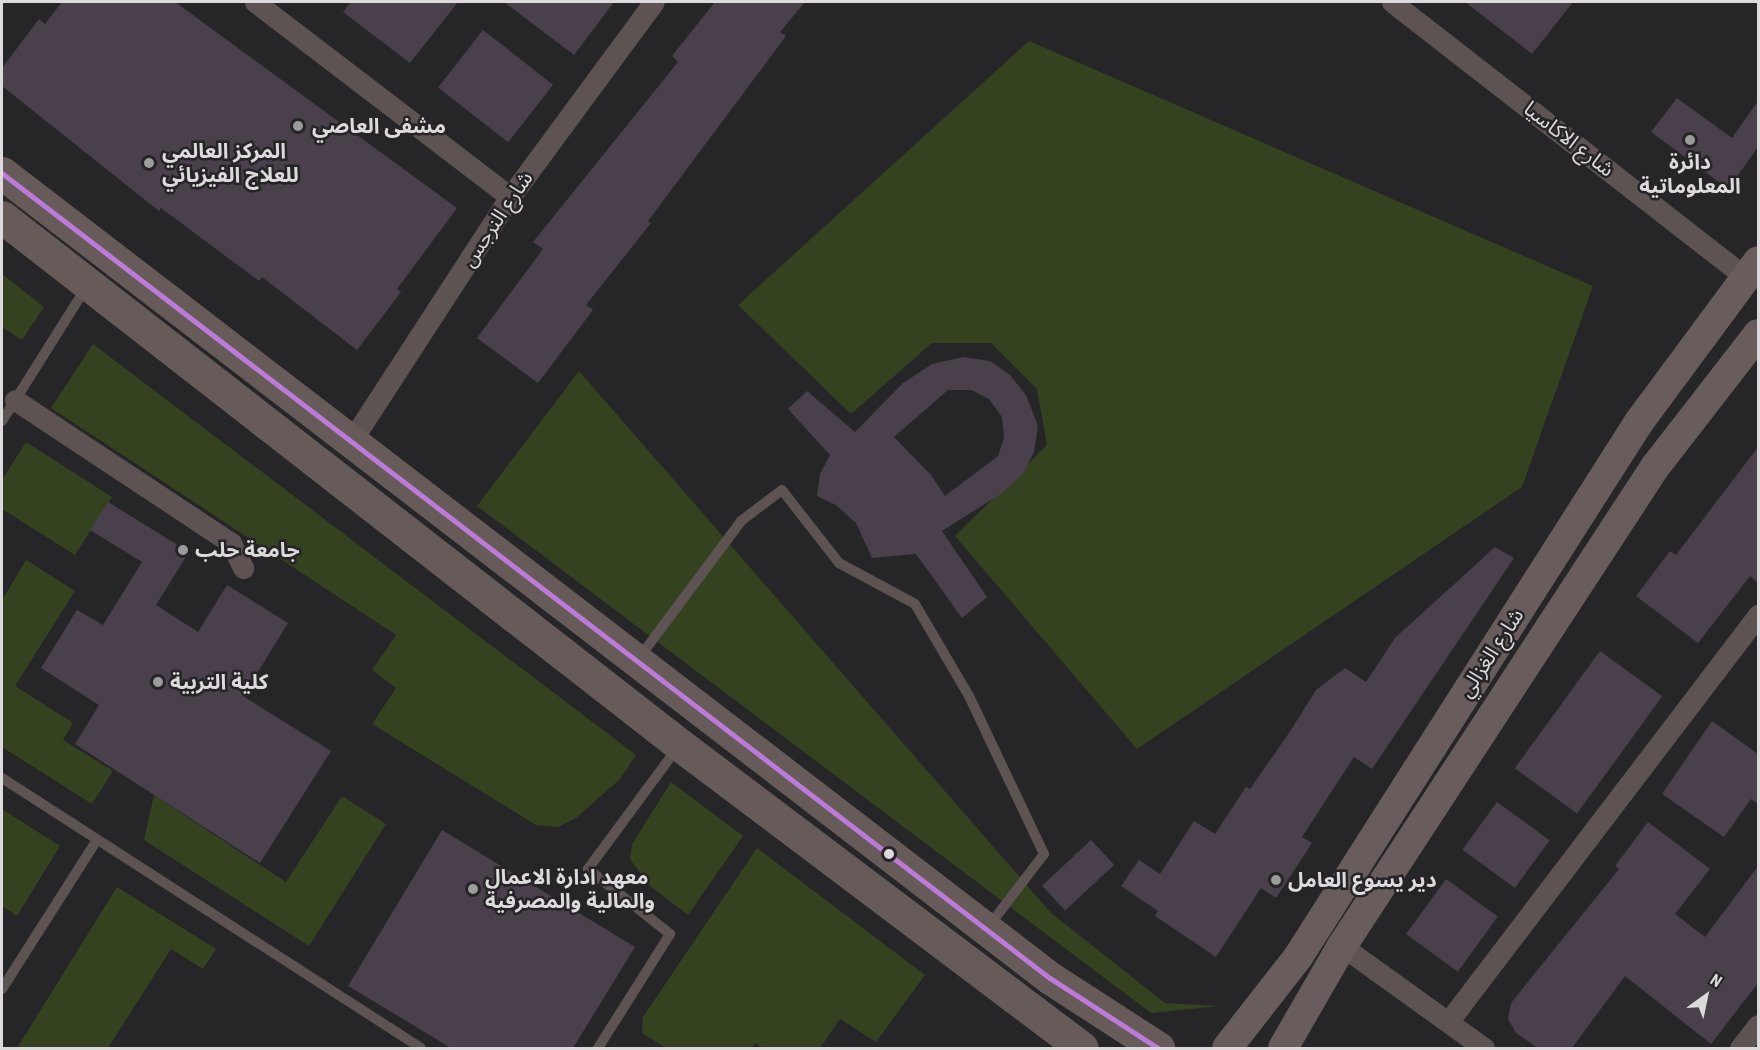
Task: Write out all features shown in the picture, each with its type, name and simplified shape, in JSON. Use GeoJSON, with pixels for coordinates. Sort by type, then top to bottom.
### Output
{"type":"FeatureCollection","features":[{"type":"Feature","properties":{"kind":"main road"},"geometry":{"type":"LineString","coordinates":[[2,173],[350,443],[1050,978],[1158,1048]]}},
{"type":"Feature","properties":{"kind":"main road"},"geometry":{"type":"LineString","coordinates":[[2,217],[680,745],[1082,1048]]}},
{"type":"Feature","properties":{"kind":"main road","name":"شارع الغزالي"},"geometry":{"type":"LineString","coordinates":[[1227,1048],[1298,957],[1639,422],[1752,269]]}},
{"type":"Feature","properties":{"kind":"main road","name":"شارع الغزالي"},"geometry":{"type":"LineString","coordinates":[[1283,1048],[1342,946],[1655,467],[1758,334]]}},
{"type":"Feature","properties":{"kind":"street"},"geometry":{"type":"LineString","coordinates":[[255,2],[510,197]]}},
{"type":"Feature","properties":{"kind":"street","name":"شارع النرجس"},"geometry":{"type":"LineString","coordinates":[[350,443],[510,197],[654,2]]}},
{"type":"Feature","properties":{"kind":"street","name":"شارع الاكاسيا"},"geometry":{"type":"LineString","coordinates":[[1392,2],[1752,269]]}},
{"type":"Feature","properties":{"kind":"street"},"geometry":{"type":"LineString","coordinates":[[15,400],[231,543],[243,568]]}},
{"type":"Feature","properties":{"kind":"street"},"geometry":{"type":"LineString","coordinates":[[1448,1022],[1758,615]]}},
{"type":"Feature","properties":{"kind":"street"},"geometry":{"type":"LineString","coordinates":[[1342,946],[1484,1048]]}},
{"type":"Feature","properties":{"kind":"street"},"geometry":{"type":"LineString","coordinates":[[1740,1048],[1758,1024]]}},
{"type":"Feature","properties":{"kind":"lane"},"geometry":{"type":"LineString","coordinates":[[2,421],[89,283]]}},
{"type":"Feature","properties":{"kind":"lane"},"geometry":{"type":"LineString","coordinates":[[636,662],[741,521],[782,490],[839,563],[915,603],[969,696],[1044,854],[987,929]]}},
{"type":"Feature","properties":{"kind":"lane"},"geometry":{"type":"LineString","coordinates":[[597,1048],[670,934],[588,869],[680,745]]}},
{"type":"Feature","properties":{"kind":"lane"},"geometry":{"type":"LineString","coordinates":[[2,778],[421,1048]]}},
{"type":"Feature","properties":{"kind":"lane"},"geometry":{"type":"LineString","coordinates":[[2,989],[97,840]]}},
{"type":"Feature","properties":{"kind":"green space"},"geometry":{"type":"Polygon","coordinates":[[[1029,41],[1593,286],[1522,487],[1137,749],[955,536],[1047,445],[1037,389],[991,343],[932,343],[851,414],[738,305],[1029,41]]]}},
{"type":"Feature","properties":{"kind":"green space"},"geometry":{"type":"Polygon","coordinates":[[[2,274],[44,307],[22,340],[2,327],[2,274]]]}},
{"type":"Feature","properties":{"kind":"green space"},"geometry":{"type":"Polygon","coordinates":[[[93,344],[636,755],[620,779],[576,818],[558,827],[536,825],[372,724],[396,688],[372,670],[396,635],[51,408],[93,344]]]}},
{"type":"Feature","properties":{"kind":"green space"},"geometry":{"type":"Polygon","coordinates":[[[579,371],[1051,913],[1165,1003],[1221,1006],[1151,1013],[477,506],[579,371]]]}},
{"type":"Feature","properties":{"kind":"green space"},"geometry":{"type":"Polygon","coordinates":[[[26,442],[112,497],[75,555],[2,509],[2,480],[26,442]]]}},
{"type":"Feature","properties":{"kind":"green space"},"geometry":{"type":"Polygon","coordinates":[[[26,560],[75,591],[15,686],[73,723],[63,740],[113,771],[92,804],[2,747],[2,600],[26,560]]]}},
{"type":"Feature","properties":{"kind":"green space"},"geometry":{"type":"Polygon","coordinates":[[[671,782],[743,836],[688,915],[650,886],[630,859],[632,844],[671,782]]]}},
{"type":"Feature","properties":{"kind":"green space"},"geometry":{"type":"Polygon","coordinates":[[[154,795],[286,882],[342,796],[386,824],[309,946],[144,840],[154,795]]]}},
{"type":"Feature","properties":{"kind":"green space"},"geometry":{"type":"Polygon","coordinates":[[[2,809],[60,846],[17,916],[2,906],[2,809]]]}},
{"type":"Feature","properties":{"kind":"green space"},"geometry":{"type":"Polygon","coordinates":[[[757,848],[925,975],[876,1042],[840,1019],[820,1048],[763,1048],[755,1043],[752,1048],[666,1048],[642,1033],[643,1017],[757,848]]]}},
{"type":"Feature","properties":{"kind":"green space"},"geometry":{"type":"Polygon","coordinates":[[[117,887],[216,949],[203,969],[171,949],[108,1048],[17,1048],[117,887]]]}},
{"type":"Feature","properties":{"kind":"building"},"geometry":{"type":"Polygon","coordinates":[[[62,2],[175,2],[457,208],[397,289],[401,292],[357,350],[262,277],[259,281],[161,208],[159,211],[2,86],[2,68],[39,19],[45,24],[62,2]]]}},
{"type":"Feature","properties":{"kind":"building"},"geometry":{"type":"Polygon","coordinates":[[[351,2],[458,2],[410,63],[343,12],[351,2]]]}},
{"type":"Feature","properties":{"kind":"building"},"geometry":{"type":"Polygon","coordinates":[[[504,2],[614,2],[574,55],[504,2]]]}},
{"type":"Feature","properties":{"kind":"building"},"geometry":{"type":"Polygon","coordinates":[[[715,2],[805,2],[780,32],[786,36],[648,221],[651,223],[586,305],[593,310],[538,383],[477,338],[543,249],[533,242],[678,62],[672,56],[715,2]]]}},
{"type":"Feature","properties":{"kind":"building"},"geometry":{"type":"Polygon","coordinates":[[[1465,2],[1573,2],[1532,54],[1465,2]]]}},
{"type":"Feature","properties":{"kind":"building"},"geometry":{"type":"Polygon","coordinates":[[[483,30],[553,85],[508,142],[438,88],[483,30]]]}},
{"type":"Feature","properties":{"kind":"building"},"geometry":{"type":"Polygon","coordinates":[[[1677,98],[1732,138],[1758,101],[1758,147],[1728,189],[1651,132],[1677,98]]]}},
{"type":"Feature","properties":{"kind":"building"},"geometry":{"type":"Polygon","coordinates":[[[963,357],[990,361],[1010,375],[1026,395],[1038,426],[1034,452],[1023,474],[999,495],[942,531],[987,597],[962,618],[916,554],[872,558],[856,523],[836,505],[817,496],[820,474],[830,455],[788,409],[807,391],[855,432],[903,383],[932,364],[963,357]],[[948,390],[894,437],[931,475],[945,496],[998,456],[1004,438],[1002,417],[989,399],[971,390],[948,390]]]}},
{"type":"Feature","properties":{"kind":"building"},"geometry":{"type":"Polygon","coordinates":[[[1758,447],[1758,583],[1750,576],[1698,643],[1636,596],[1670,551],[1676,555],[1758,447]]]}},
{"type":"Feature","properties":{"kind":"building","name":"كلية التربية"},"geometry":{"type":"Polygon","coordinates":[[[108,502],[189,552],[156,605],[198,632],[227,585],[288,623],[243,696],[331,751],[260,863],[75,744],[99,705],[41,668],[77,610],[103,625],[142,562],[90,530],[108,502]]]}},
{"type":"Feature","properties":{"kind":"building"},"geometry":{"type":"Polygon","coordinates":[[[1495,547],[1514,558],[1372,769],[1354,757],[1302,837],[1312,843],[1276,898],[1261,888],[1216,957],[1155,916],[1158,911],[1121,886],[1139,860],[1160,874],[1194,821],[1215,834],[1246,787],[1250,789],[1316,690],[1345,668],[1366,682],[1395,638],[1495,547]]]}},
{"type":"Feature","properties":{"kind":"building"},"geometry":{"type":"Polygon","coordinates":[[[1600,651],[1662,696],[1577,814],[1515,768],[1600,651]]]}},
{"type":"Feature","properties":{"kind":"building"},"geometry":{"type":"Polygon","coordinates":[[[1712,721],[1758,754],[1758,804],[1751,799],[1724,837],[1662,794],[1712,721]]]}},
{"type":"Feature","properties":{"kind":"building"},"geometry":{"type":"Polygon","coordinates":[[[1497,802],[1550,840],[1515,888],[1462,850],[1497,802]]]}},
{"type":"Feature","properties":{"kind":"building"},"geometry":{"type":"Polygon","coordinates":[[[1648,822],[1710,869],[1675,914],[1705,937],[1758,866],[1758,983],[1711,1044],[1625,976],[1572,1048],[1538,1048],[1516,1033],[1508,1019],[1511,1003],[1619,869],[1615,866],[1648,822]]]}},
{"type":"Feature","properties":{"kind":"building","name":"معهد ادارة الاعمال والمالية والمصرفية"},"geometry":{"type":"Polygon","coordinates":[[[442,830],[635,947],[573,1048],[451,1048],[348,986],[442,830]]]}},
{"type":"Feature","properties":{"kind":"building"},"geometry":{"type":"Polygon","coordinates":[[[1091,840],[1114,865],[1065,911],[1042,886],[1091,840]]]}},
{"type":"Feature","properties":{"kind":"building"},"geometry":{"type":"Polygon","coordinates":[[[1446,879],[1498,917],[1458,972],[1406,934],[1446,879]]]}},
{"type":"Feature","properties":{"kind":"transit line"},"geometry":{"type":"LineString","coordinates":[[2,173],[1050,978],[1158,1048]]}},
{"type":"Feature","properties":{"kind":"place","name":"مشفى العاصي"},"geometry":{"type":"Point","coordinates":[298,126]}},
{"type":"Feature","properties":{"kind":"place","name":"دائرة المعلوماتية"},"geometry":{"type":"Point","coordinates":[1690,140]}},
{"type":"Feature","properties":{"kind":"place","name":"المركز العالمي للعلاج الفيزيائي"},"geometry":{"type":"Point","coordinates":[149,163]}},
{"type":"Feature","properties":{"kind":"place","name":"جامعة حلب"},"geometry":{"type":"Point","coordinates":[183,550]}},
{"type":"Feature","properties":{"kind":"place","name":"كلية التربية"},"geometry":{"type":"Point","coordinates":[158,682]}},
{"type":"Feature","properties":{"kind":"place","name":"دير يسوع العامل"},"geometry":{"type":"Point","coordinates":[1276,880]}},
{"type":"Feature","properties":{"kind":"place","name":"معهد ادارة الاعمال والمالية والمصرفية"},"geometry":{"type":"Point","coordinates":[473,889]}}]}
